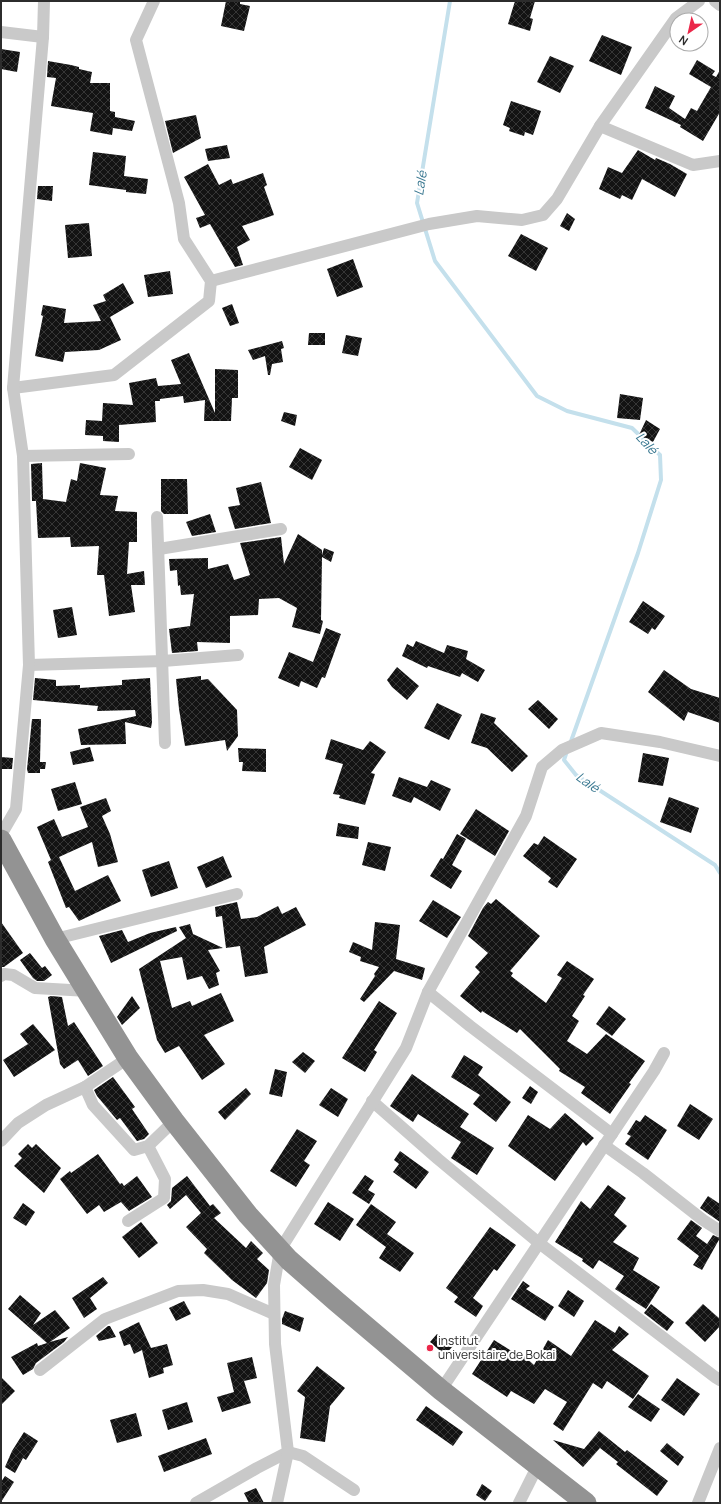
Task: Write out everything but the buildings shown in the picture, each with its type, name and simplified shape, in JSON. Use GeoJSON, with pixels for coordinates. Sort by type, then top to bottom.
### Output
{"type":"FeatureCollection","features":[{"type":"Feature","properties":{"kind":"highway"},"geometry":{"type":"LineString","coordinates":[[1,840],[55,939],[128,1058],[174,1121],[248,1214],[290,1260],[337,1302],[441,1390],[586,1503]]}},
{"type":"Feature","properties":{"kind":"street"},"geometry":{"type":"LineString","coordinates":[[1,835],[16,809],[29,665],[23,456],[13,388],[43,37],[44,1]]}},
{"type":"Feature","properties":{"kind":"street"},"geometry":{"type":"LineString","coordinates":[[13,388],[114,375],[209,301],[211,281],[184,239],[180,203],[136,40],[154,1]]}},
{"type":"Feature","properties":{"kind":"street"},"geometry":{"type":"LineString","coordinates":[[211,281],[423,225],[477,216],[522,220],[543,215],[557,198],[600,126],[676,18],[699,1]]}},
{"type":"Feature","properties":{"kind":"street"},"geometry":{"type":"LineString","coordinates":[[715,1],[720,5]]}},
{"type":"Feature","properties":{"kind":"street"},"geometry":{"type":"LineString","coordinates":[[1,32],[43,37]]}},
{"type":"Feature","properties":{"kind":"street"},"geometry":{"type":"LineString","coordinates":[[600,126],[694,165],[720,161]]}},
{"type":"Feature","properties":{"kind":"street"},"geometry":{"type":"LineString","coordinates":[[23,456],[129,454]]}},
{"type":"Feature","properties":{"kind":"street"},"geometry":{"type":"LineString","coordinates":[[157,517],[163,661],[164,743]]}},
{"type":"Feature","properties":{"kind":"street"},"geometry":{"type":"LineString","coordinates":[[159,549],[281,529]]}},
{"type":"Feature","properties":{"kind":"street"},"geometry":{"type":"LineString","coordinates":[[29,665],[163,661],[238,655]]}},
{"type":"Feature","properties":{"kind":"street"},"geometry":{"type":"LineString","coordinates":[[277,1503],[288,1452],[275,1344],[274,1284],[280,1250],[406,1048],[428,992],[526,816],[542,767],[562,750],[601,733],[660,742],[720,756]]}},
{"type":"Feature","properties":{"kind":"street"},"geometry":{"type":"LineString","coordinates":[[55,939],[237,894]]}},
{"type":"Feature","properties":{"kind":"street"},"geometry":{"type":"LineString","coordinates":[[1,976],[4,974],[13,975],[34,988],[88,991]]}},
{"type":"Feature","properties":{"kind":"street"},"geometry":{"type":"LineString","coordinates":[[428,992],[470,1026],[612,1134]]}},
{"type":"Feature","properties":{"kind":"street"},"geometry":{"type":"LineString","coordinates":[[441,1390],[612,1134],[664,1053]]}},
{"type":"Feature","properties":{"kind":"street"},"geometry":{"type":"LineString","coordinates":[[1,1141],[18,1123],[46,1105],[85,1088],[128,1058]]}},
{"type":"Feature","properties":{"kind":"street"},"geometry":{"type":"LineString","coordinates":[[85,1088],[93,1105],[134,1150],[148,1146],[174,1121]]}},
{"type":"Feature","properties":{"kind":"street"},"geometry":{"type":"LineString","coordinates":[[372,1101],[438,1159],[539,1243],[720,1380]]}},
{"type":"Feature","properties":{"kind":"street"},"geometry":{"type":"LineString","coordinates":[[604,1145],[643,1173],[703,1220],[720,1231]]}},
{"type":"Feature","properties":{"kind":"street"},"geometry":{"type":"LineString","coordinates":[[128,1221],[164,1198],[165,1179],[148,1146]]}},
{"type":"Feature","properties":{"kind":"street"},"geometry":{"type":"LineString","coordinates":[[40,1370],[105,1319],[178,1291],[203,1290],[228,1294],[274,1314]]}},
{"type":"Feature","properties":{"kind":"street"},"geometry":{"type":"LineString","coordinates":[[698,1503],[720,1448]]}},
{"type":"Feature","properties":{"kind":"street"},"geometry":{"type":"LineString","coordinates":[[196,1503],[288,1452],[304,1456],[354,1490]]}},
{"type":"Feature","properties":{"kind":"street"},"geometry":{"type":"LineString","coordinates":[[519,1503],[538,1465]]}},
{"type":"Feature","properties":{"kind":"waterway","name":"Lalé"},"geometry":{"type":"LineString","coordinates":[[450,1],[417,203],[435,261],[537,396],[567,411],[632,428],[660,455],[661,480],[638,553],[570,744]]}},
{"type":"Feature","properties":{"kind":"waterway","name":"Lalé"},"geometry":{"type":"LineString","coordinates":[[567,751],[564,760],[576,775],[715,865],[720,873]]}},
{"type":"Feature","properties":{"kind":"place","name":"institut universitaire de Bokai"},"geometry":{"type":"Point","coordinates":[430,1348]}}]}
